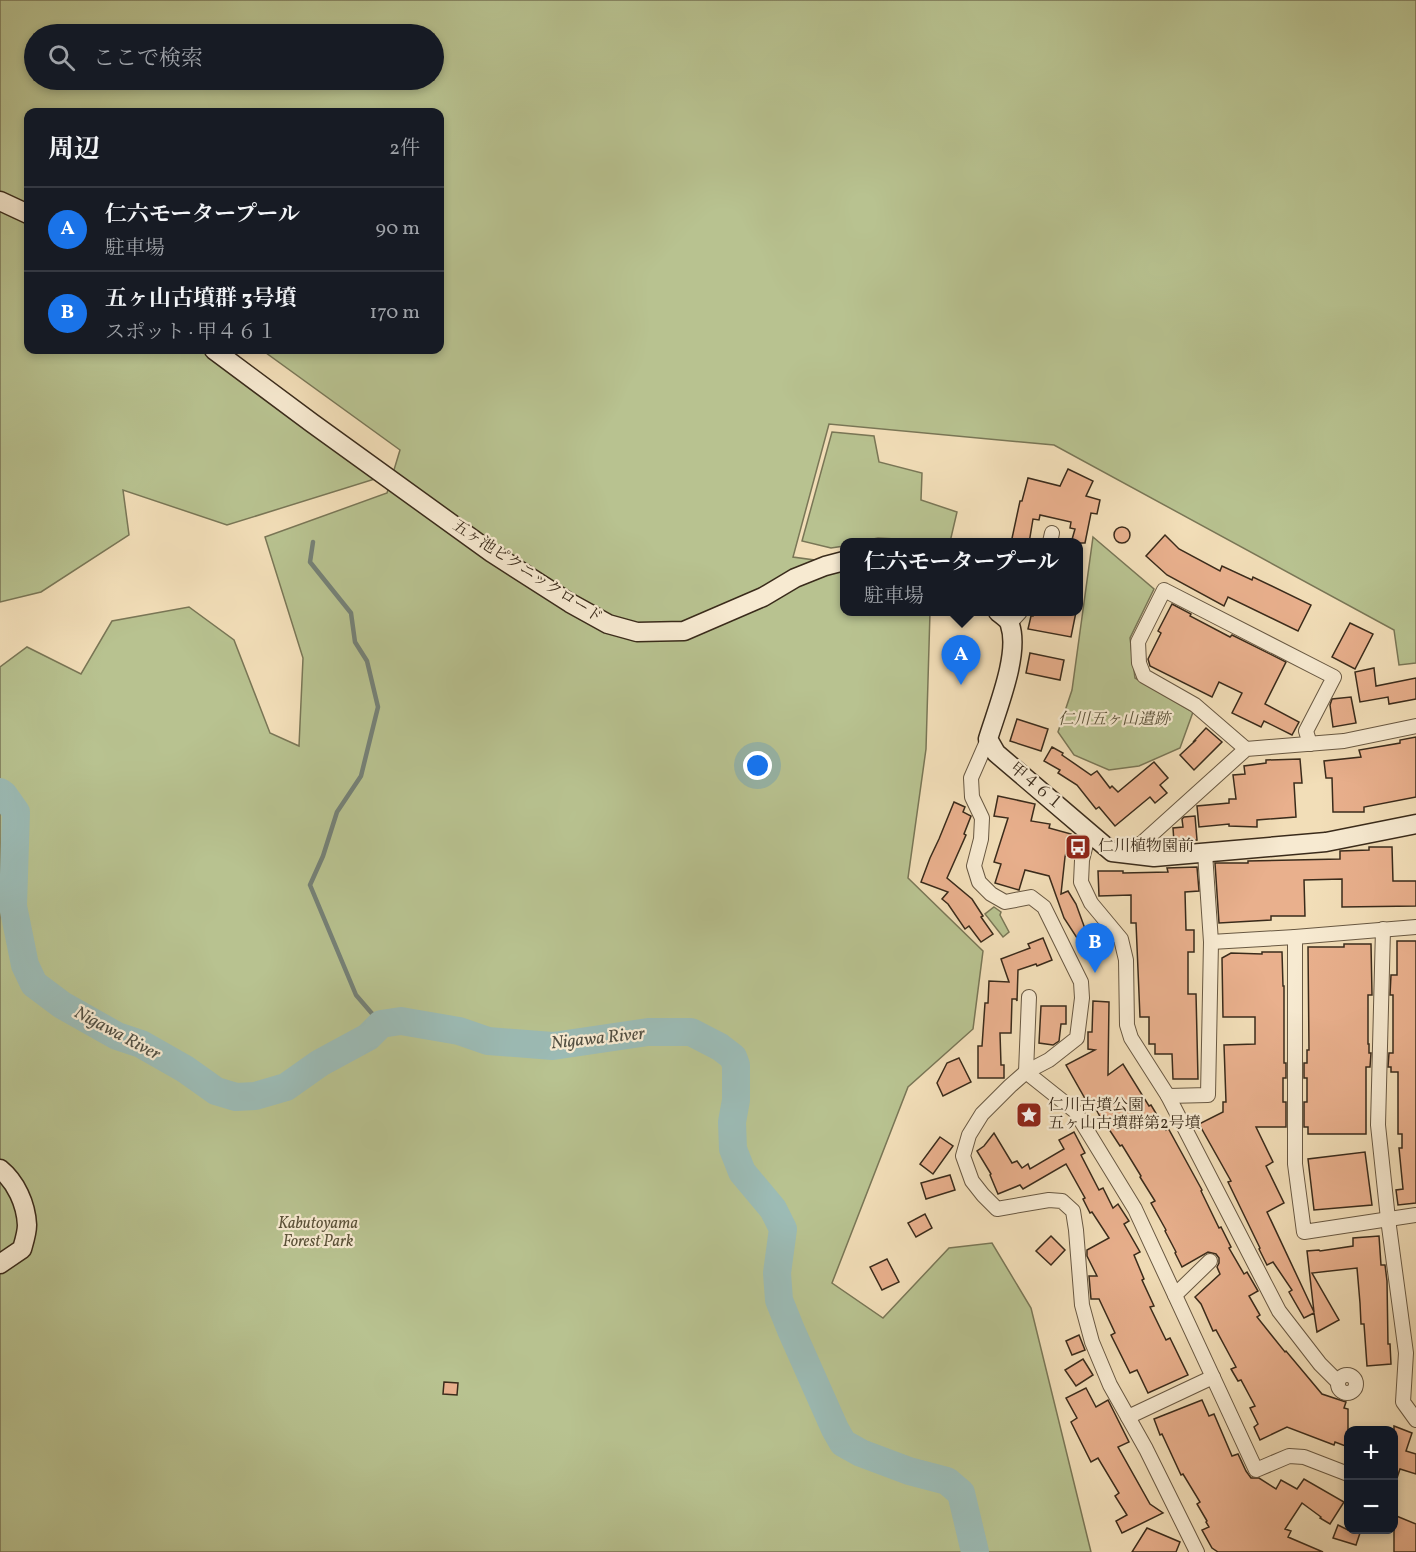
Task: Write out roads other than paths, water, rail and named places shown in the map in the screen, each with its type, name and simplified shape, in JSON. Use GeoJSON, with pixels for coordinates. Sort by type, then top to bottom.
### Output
{"type":"FeatureCollection","features":[{"type":"Feature","properties":{"kind":"street"},"geometry":{"type":"LineString","coordinates":[[0,201],[24,212]]}},
{"type":"Feature","properties":{"kind":"street","name":"五ヶ池ピクニックロード"},"geometry":{"type":"LineString","coordinates":[[219,354],[492,554],[608,624],[637,632],[684,631],[763,597],[795,578],[840,562]]}},
{"type":"Feature","properties":{"kind":"street"},"geometry":{"type":"LineString","coordinates":[[1246,749],[1195,705],[1144,675],[1139,663],[1138,642],[1164,590],[1334,676],[1306,731],[1310,744]]}},
{"type":"Feature","properties":{"kind":"street"},"geometry":{"type":"LineString","coordinates":[[1009,616],[1013,642],[1011,665],[988,738],[971,778],[972,797],[982,818],[981,839],[974,866],[979,882],[991,894],[1005,902],[1031,897],[1044,907],[1081,982],[1082,998],[1077,1038],[1049,1060],[1026,1072],[982,1114],[969,1135],[963,1156],[972,1181],[997,1209],[1049,1200],[1062,1201],[1073,1211],[1082,1305],[1089,1333],[1110,1385],[1146,1449],[1197,1552]]}},
{"type":"Feature","properties":{"kind":"street"},"geometry":{"type":"LineString","coordinates":[[1112,852],[1142,843],[1246,749],[1344,741],[1416,726]]}},
{"type":"Feature","properties":{"kind":"street","name":"甲４６１"},"geometry":{"type":"LineString","coordinates":[[988,738],[996,753],[1112,852]]}},
{"type":"Feature","properties":{"kind":"street"},"geometry":{"type":"LineString","coordinates":[[1112,852],[1154,857],[1326,842],[1416,824]]}},
{"type":"Feature","properties":{"kind":"street"},"geometry":{"type":"LineString","coordinates":[[1089,832],[1082,860],[1082,882],[1091,903],[1121,939],[1126,960],[1126,1025],[1131,1038],[1168,1096],[1279,1311],[1320,1364],[1338,1382]]}},
{"type":"Feature","properties":{"kind":"street"},"geometry":{"type":"LineString","coordinates":[[1168,1096],[1208,1095],[1210,942],[1205,853]]}},
{"type":"Feature","properties":{"kind":"street"},"geometry":{"type":"LineString","coordinates":[[1210,942],[1416,927]]}},
{"type":"Feature","properties":{"kind":"street"},"geometry":{"type":"LineString","coordinates":[[1383,929],[1378,1125],[1406,1353],[1403,1402],[1416,1420]]}},
{"type":"Feature","properties":{"kind":"street"},"geometry":{"type":"LineString","coordinates":[[1295,937],[1295,1164],[1304,1232],[1416,1215]]}},
{"type":"Feature","properties":{"kind":"street"},"geometry":{"type":"LineString","coordinates":[[1026,1072],[1029,997]]}},
{"type":"Feature","properties":{"kind":"street"},"geometry":{"type":"LineString","coordinates":[[1026,1072],[1075,1111],[1134,1209],[1256,1470],[1289,1456],[1304,1457],[1344,1472]]}},
{"type":"Feature","properties":{"kind":"street"},"geometry":{"type":"LineString","coordinates":[[0,1169],[8,1175],[22,1198],[27,1226],[22,1249],[0,1264]]}},
{"type":"Feature","properties":{"kind":"street"},"geometry":{"type":"LineString","coordinates":[[1175,1295],[1210,1261]]}},
{"type":"Feature","properties":{"kind":"street"},"geometry":{"type":"LineString","coordinates":[[1128,1418],[1213,1377]]}},
{"type":"Feature","properties":{"kind":"waterway"},"geometry":{"type":"LineString","coordinates":[[313,542],[310,562],[351,613],[355,642],[367,661],[378,707],[361,776],[337,812],[323,856],[310,885],[356,995],[381,1024]]}},
{"type":"Feature","properties":{"kind":"waterway","name":"Nigawa River"},"geometry":{"type":"LineString","coordinates":[[0,792],[16,812],[13,906],[25,965],[34,984],[62,1005],[117,1036],[141,1044],[185,1069],[216,1091],[236,1097],[255,1096],[286,1087],[320,1063],[368,1037],[381,1024],[401,1021],[459,1031],[488,1041],[553,1046],[648,1032],[691,1032],[720,1047],[733,1057],[736,1065],[736,1100],[732,1122],[733,1149],[742,1172],[773,1209],[783,1229],[777,1273],[779,1300],[835,1429],[843,1443],[861,1453],[909,1471],[947,1481],[961,1493],[975,1552]]}},
{"type":"Feature","properties":{"kind":"place","name":"仁六モータープール"},"geometry":{"type":"Point","coordinates":[961,685]}},
{"type":"Feature","properties":{"kind":"place","name":"仁川植物園前"},"geometry":{"type":"Point","coordinates":[1078,847]}},
{"type":"Feature","properties":{"kind":"place","name":"五ヶ山古墳群 3号墳"},"geometry":{"type":"Point","coordinates":[1095,973]}},
{"type":"Feature","properties":{"kind":"place","name":"仁川古墳公園 五ヶ山古墳群第2号墳"},"geometry":{"type":"Point","coordinates":[1029,1115]}},
{"type":"Feature","properties":{"kind":"park label","name":"仁川五ヶ山遺跡"},"geometry":{"type":"Point","coordinates":[1114,720]}},
{"type":"Feature","properties":{"kind":"park label","name":"Kabutoyama Forest Park"},"geometry":{"type":"Point","coordinates":[318,1233]}}]}
